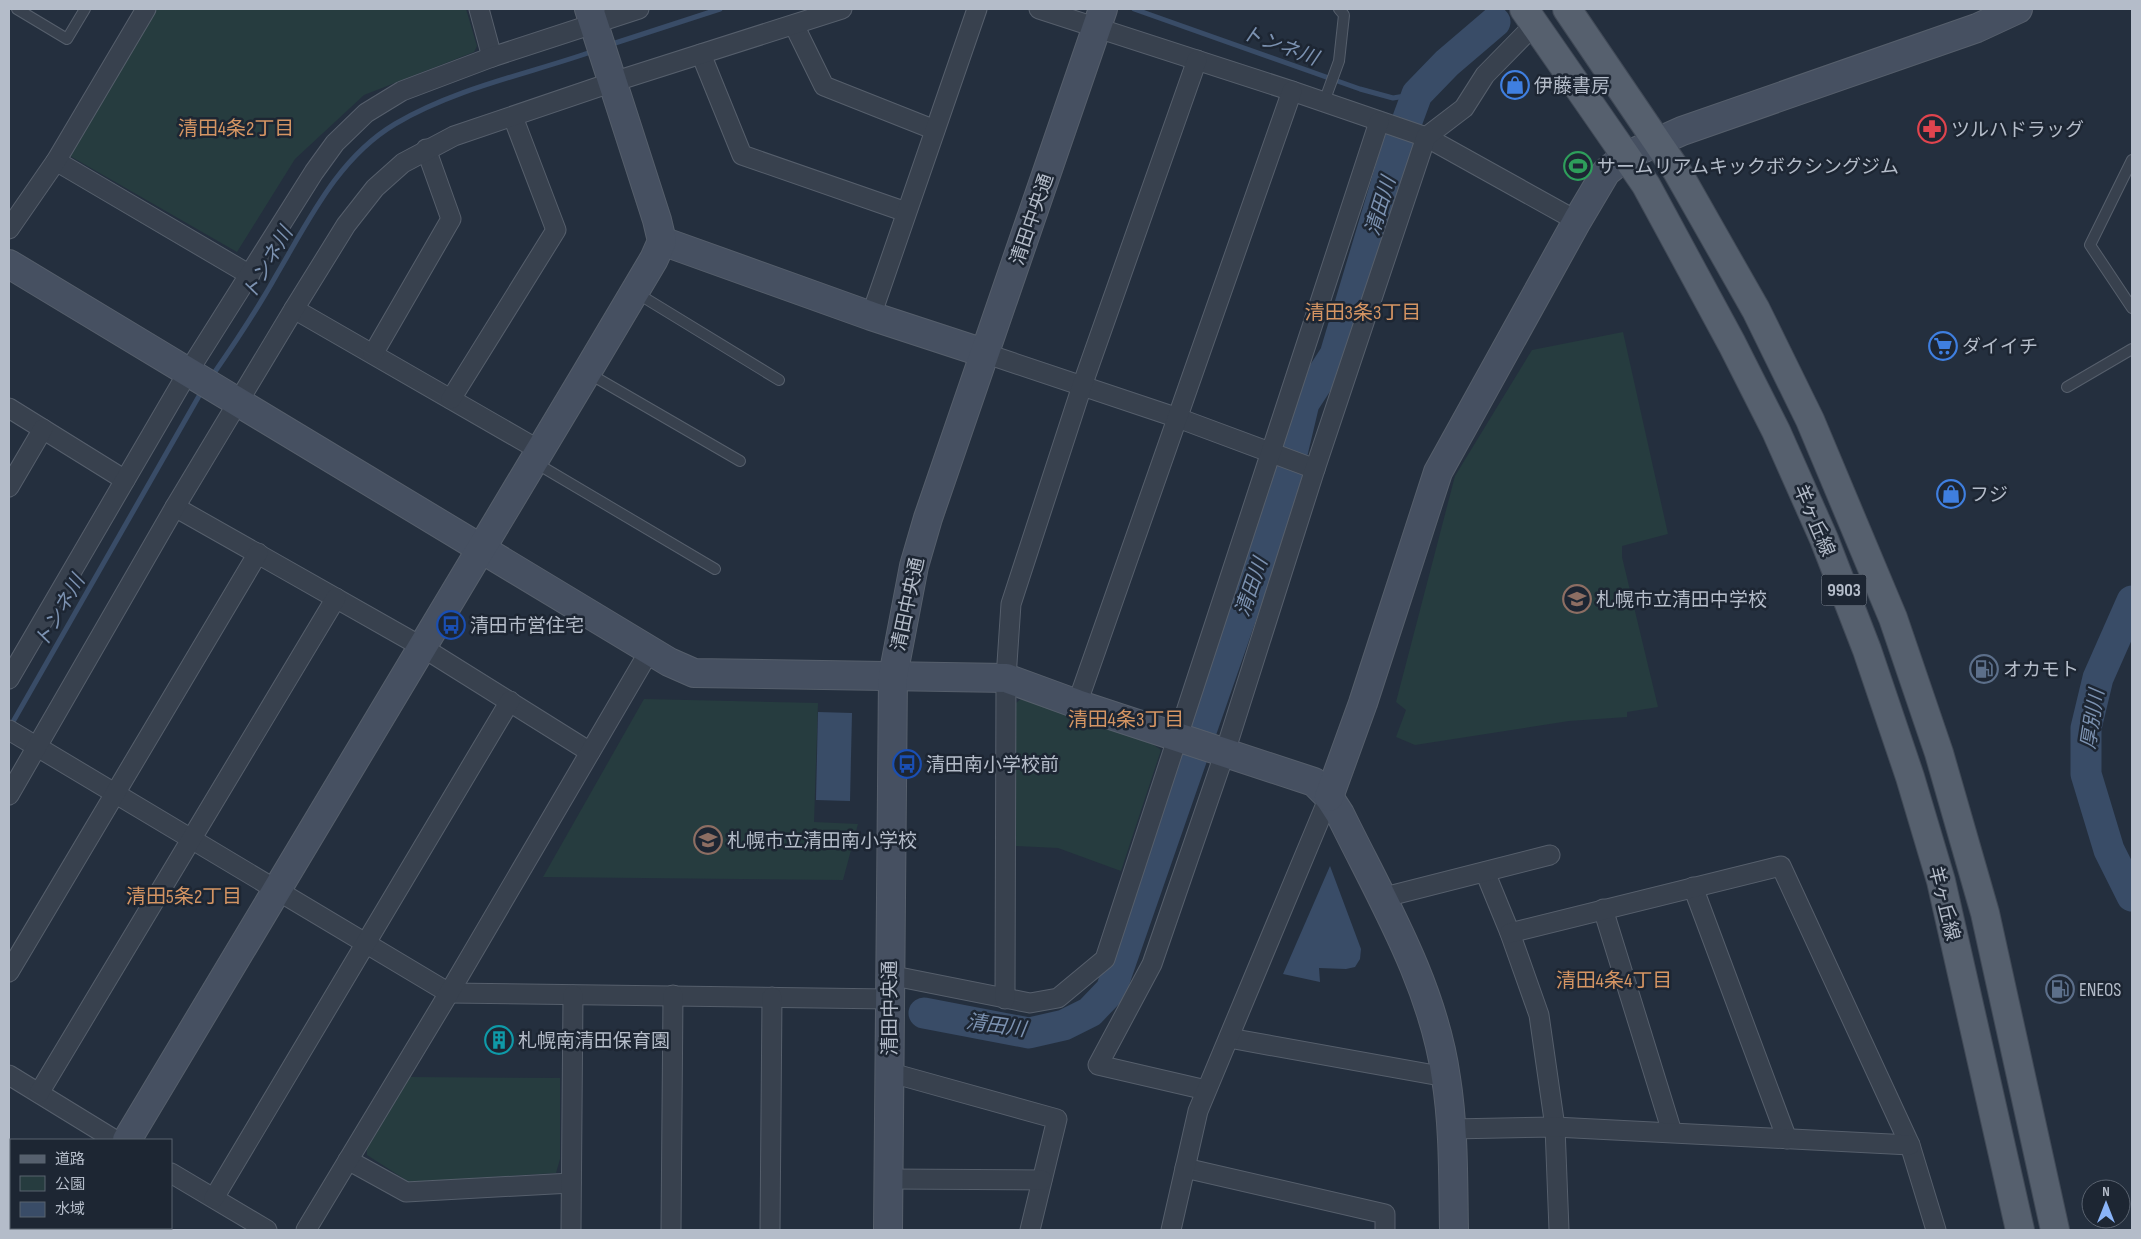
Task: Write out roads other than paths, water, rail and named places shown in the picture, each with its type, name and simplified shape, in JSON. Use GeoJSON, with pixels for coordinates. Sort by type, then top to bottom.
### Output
{"type":"FeatureCollection","features":[{"type":"Feature","properties":{"kind":"main road","name":"羊ヶ丘線"},"geometry":{"type":"LineString","coordinates":[[1567,9],[1677,172],[1756,310],[1810,420],[1893,618],[1939,753],[1985,913],[2055,1230]]}},
{"type":"Feature","properties":{"kind":"main road","name":"羊ヶ丘線"},"geometry":{"type":"LineString","coordinates":[[1529,16],[1646,185],[1732,344],[1776,431],[1824,540],[1867,650],[1910,777],[1941,881],[2020,1230]]}},
{"type":"Feature","properties":{"kind":"street"},"geometry":{"type":"LineString","coordinates":[[9,229],[56,161],[146,9]]}},
{"type":"Feature","properties":{"kind":"street"},"geometry":{"type":"LineString","coordinates":[[479,9],[492,57]]}},
{"type":"Feature","properties":{"kind":"street"},"geometry":{"type":"LineString","coordinates":[[9,679],[125,480],[195,376],[250,275],[314,172],[336,143],[366,113],[402,90],[492,57],[639,9]]}},
{"type":"Feature","properties":{"kind":"street"},"geometry":{"type":"LineString","coordinates":[[9,795],[31,743],[175,507],[233,398],[294,309],[346,226],[375,188],[402,163],[426,149],[454,136],[513,117],[610,73],[701,54],[842,9]]}},
{"type":"Feature","properties":{"kind":"street"},"geometry":{"type":"LineString","coordinates":[[871,316],[977,9]]}},
{"type":"Feature","properties":{"kind":"street"},"geometry":{"type":"LineString","coordinates":[[1039,9],[1101,17],[1197,60],[1292,91],[1327,93],[1386,124],[1420,136],[1577,221]]}},
{"type":"Feature","properties":{"kind":"street"},"geometry":{"type":"LineString","coordinates":[[1171,1230],[1198,1111],[1329,797],[1363,702],[1438,472],[1606,172],[1626,156],[1656,142],[1977,28],[2018,9]]}},
{"type":"Feature","properties":{"kind":"street"},"geometry":{"type":"LineString","coordinates":[[1206,1090],[1098,1065],[1152,964],[1310,467],[1420,136],[1464,108],[1485,74],[1529,16]]}},
{"type":"Feature","properties":{"kind":"street","name":"清田中央通"},"geometry":{"type":"LineString","coordinates":[[888,1230],[893,676],[914,566],[984,353],[1101,17]]}},
{"type":"Feature","properties":{"kind":"street"},"geometry":{"type":"LineString","coordinates":[[128,1139],[587,372],[654,259],[662,241],[594,23]]}},
{"type":"Feature","properties":{"kind":"street"},"geometry":{"type":"LineString","coordinates":[[794,25],[824,86],[935,130]]}},
{"type":"Feature","properties":{"kind":"street"},"geometry":{"type":"LineString","coordinates":[[701,54],[742,155],[906,212]]}},
{"type":"Feature","properties":{"kind":"street"},"geometry":{"type":"LineString","coordinates":[[1005,999],[1006,678],[1011,604],[1082,386],[1197,60]]}},
{"type":"Feature","properties":{"kind":"street"},"geometry":{"type":"LineString","coordinates":[[1076,704],[1292,91]]}},
{"type":"Feature","properties":{"kind":"street"},"geometry":{"type":"LineString","coordinates":[[451,399],[556,230],[513,117]]}},
{"type":"Feature","properties":{"kind":"street"},"geometry":{"type":"LineString","coordinates":[[9,730],[277,892],[449,993],[772,996],[889,987],[1005,999],[1030,1004],[1058,998],[1106,959],[1182,738],[1386,124]]}},
{"type":"Feature","properties":{"kind":"street"},"geometry":{"type":"LineString","coordinates":[[372,354],[451,219],[426,149]]}},
{"type":"Feature","properties":{"kind":"street"},"geometry":{"type":"LineString","coordinates":[[56,161],[250,275]]}},
{"type":"Feature","properties":{"kind":"street"},"geometry":{"type":"LineString","coordinates":[[662,241],[871,316],[1178,418],[1310,467]]}},
{"type":"Feature","properties":{"kind":"street"},"geometry":{"type":"LineString","coordinates":[[9,264],[650,650],[694,673],[1006,678],[1076,704],[1314,782],[1329,797],[1340,814],[1412,963],[1431,1013],[1446,1077],[1452,1129],[1454,1230]]}},
{"type":"Feature","properties":{"kind":"street"},"geometry":{"type":"LineString","coordinates":[[294,309],[451,399],[536,456]]}},
{"type":"Feature","properties":{"kind":"street"},"geometry":{"type":"LineString","coordinates":[[9,408],[125,480]]}},
{"type":"Feature","properties":{"kind":"street"},"geometry":{"type":"LineString","coordinates":[[9,487],[43,429]]}},
{"type":"Feature","properties":{"kind":"street"},"geometry":{"type":"LineString","coordinates":[[175,507],[258,552],[422,647],[590,752]]}},
{"type":"Feature","properties":{"kind":"street"},"geometry":{"type":"LineString","coordinates":[[9,972],[258,552]]}},
{"type":"Feature","properties":{"kind":"street"},"geometry":{"type":"LineString","coordinates":[[39,1094],[336,598]]}},
{"type":"Feature","properties":{"kind":"street"},"geometry":{"type":"LineString","coordinates":[[306,1230],[449,993],[650,650]]}},
{"type":"Feature","properties":{"kind":"street"},"geometry":{"type":"LineString","coordinates":[[214,1198],[510,701]]}},
{"type":"Feature","properties":{"kind":"street"},"geometry":{"type":"LineString","coordinates":[[1381,898],[1550,855]]}},
{"type":"Feature","properties":{"kind":"street"},"geometry":{"type":"LineString","coordinates":[[1510,933],[1781,866],[1910,1145],[1936,1230]]}},
{"type":"Feature","properties":{"kind":"street"},"geometry":{"type":"LineString","coordinates":[[1485,872],[1510,933],[1539,1014],[1555,1127],[1559,1230]]}},
{"type":"Feature","properties":{"kind":"street"},"geometry":{"type":"LineString","coordinates":[[1693,887],[1787,1139]]}},
{"type":"Feature","properties":{"kind":"street"},"geometry":{"type":"LineString","coordinates":[[1603,909],[1672,1132]]}},
{"type":"Feature","properties":{"kind":"street"},"geometry":{"type":"LineString","coordinates":[[571,1230],[572,995]]}},
{"type":"Feature","properties":{"kind":"street"},"geometry":{"type":"LineString","coordinates":[[671,1230],[673,995]]}},
{"type":"Feature","properties":{"kind":"street"},"geometry":{"type":"LineString","coordinates":[[770,1230],[772,996]]}},
{"type":"Feature","properties":{"kind":"street"},"geometry":{"type":"LineString","coordinates":[[1229,1038],[1446,1077]]}},
{"type":"Feature","properties":{"kind":"street"},"geometry":{"type":"LineString","coordinates":[[888,1072],[1057,1119],[1030,1230]]}},
{"type":"Feature","properties":{"kind":"street"},"geometry":{"type":"LineString","coordinates":[[9,1076],[113,1139]]}},
{"type":"Feature","properties":{"kind":"street"},"geometry":{"type":"LineString","coordinates":[[1452,1129],[1555,1127],[1910,1145]]}},
{"type":"Feature","properties":{"kind":"street"},"geometry":{"type":"LineString","coordinates":[[348,1160],[406,1192],[571,1183]]}},
{"type":"Feature","properties":{"kind":"street"},"geometry":{"type":"LineString","coordinates":[[1184,1168],[1385,1214],[1385,1230]]}},
{"type":"Feature","properties":{"kind":"street"},"geometry":{"type":"LineString","coordinates":[[172,1174],[267,1230]]}},
{"type":"Feature","properties":{"kind":"street"},"geometry":{"type":"LineString","coordinates":[[888,1179],[1042,1180]]}},
{"type":"Feature","properties":{"kind":"lane"},"geometry":{"type":"LineString","coordinates":[[17,9],[67,39],[85,9]]}},
{"type":"Feature","properties":{"kind":"lane"},"geometry":{"type":"LineString","coordinates":[[1327,93],[1338,62],[1344,15],[1338,9]]}},
{"type":"Feature","properties":{"kind":"lane"},"geometry":{"type":"LineString","coordinates":[[2132,160],[2090,245],[2132,308]]}},
{"type":"Feature","properties":{"kind":"lane"},"geometry":{"type":"LineString","coordinates":[[634,292],[779,380]]}},
{"type":"Feature","properties":{"kind":"lane"},"geometry":{"type":"LineString","coordinates":[[2067,387],[2132,350]]}},
{"type":"Feature","properties":{"kind":"lane"},"geometry":{"type":"LineString","coordinates":[[587,372],[740,461]]}},
{"type":"Feature","properties":{"kind":"lane"},"geometry":{"type":"LineString","coordinates":[[536,456],[716,569]]}},
{"type":"Feature","properties":{"kind":"water"},"geometry":{"type":"Polygon","coordinates":[[[818,712],[852,713],[850,801],[816,800],[818,712]]]}},
{"type":"Feature","properties":{"kind":"water"},"geometry":{"type":"Polygon","coordinates":[[[1330,866],[1361,949],[1360,959],[1355,967],[1346,969],[1319,968],[1320,982],[1283,974],[1330,866]]]}},
{"type":"Feature","properties":{"kind":"waterway","name":"トンネ川"},"geometry":{"type":"LineString","coordinates":[[609,45],[720,9]]}},
{"type":"Feature","properties":{"kind":"waterway","name":"トンネ川"},"geometry":{"type":"LineString","coordinates":[[1134,9],[1360,89],[1393,98],[1417,94]]}},
{"type":"Feature","properties":{"kind":"waterway","name":"清田川"},"geometry":{"type":"LineString","coordinates":[[924,1013],[1029,1033],[1064,1025],[1090,1012],[1111,990],[1280,504],[1304,403],[1335,355],[1396,151],[1417,94],[1447,63],[1495,22]]}},
{"type":"Feature","properties":{"kind":"waterway","name":"トンネ川"},"geometry":{"type":"LineString","coordinates":[[212,376],[254,313],[313,212],[341,172],[375,138],[418,111],[467,91],[594,51]]}},
{"type":"Feature","properties":{"kind":"waterway","name":"トンネ川"},"geometry":{"type":"LineString","coordinates":[[10,727],[203,389]]}},
{"type":"Feature","properties":{"kind":"waterway","name":"厚別川"},"geometry":{"type":"LineString","coordinates":[[2132,601],[2098,678],[2086,728],[2086,774],[2109,850],[2132,896]]}},
{"type":"Feature","properties":{"kind":"place","name":"伊藤書房"},"geometry":{"type":"Point","coordinates":[1515,85]}},
{"type":"Feature","properties":{"kind":"place","name":"ツルハドラッグ"},"geometry":{"type":"Point","coordinates":[1932,129]}},
{"type":"Feature","properties":{"kind":"place","name":"サームリアムキックボクシングジム"},"geometry":{"type":"Point","coordinates":[1578,166]}},
{"type":"Feature","properties":{"kind":"place","name":"ダイイチ"},"geometry":{"type":"Point","coordinates":[1943,346]}},
{"type":"Feature","properties":{"kind":"place","name":"フジ"},"geometry":{"type":"Point","coordinates":[1951,494]}},
{"type":"Feature","properties":{"kind":"place","name":"札幌市立清田中学校"},"geometry":{"type":"Point","coordinates":[1577,599]}},
{"type":"Feature","properties":{"kind":"place","name":"清田市営住宅"},"geometry":{"type":"Point","coordinates":[451,625]}},
{"type":"Feature","properties":{"kind":"place","name":"オカモト"},"geometry":{"type":"Point","coordinates":[1984,669]}},
{"type":"Feature","properties":{"kind":"place","name":"清田南小学校前"},"geometry":{"type":"Point","coordinates":[907,764]}},
{"type":"Feature","properties":{"kind":"place","name":"札幌市立清田南小学校"},"geometry":{"type":"Point","coordinates":[708,840]}},
{"type":"Feature","properties":{"kind":"place","name":"ENEOS"},"geometry":{"type":"Point","coordinates":[2060,989]}},
{"type":"Feature","properties":{"kind":"place","name":"札幌南清田保育園"},"geometry":{"type":"Point","coordinates":[499,1040]}},
{"type":"Feature","properties":{"kind":"district","name":"清田4条2丁目"},"geometry":{"type":"Point","coordinates":[236,128]}},
{"type":"Feature","properties":{"kind":"district","name":"清田3条3丁目"},"geometry":{"type":"Point","coordinates":[1363,312]}},
{"type":"Feature","properties":{"kind":"district","name":"清田4条3丁目"},"geometry":{"type":"Point","coordinates":[1126,719]}},
{"type":"Feature","properties":{"kind":"district","name":"清田5条2丁目"},"geometry":{"type":"Point","coordinates":[184,896]}},
{"type":"Feature","properties":{"kind":"district","name":"清田4条4丁目"},"geometry":{"type":"Point","coordinates":[1614,980]}}]}
